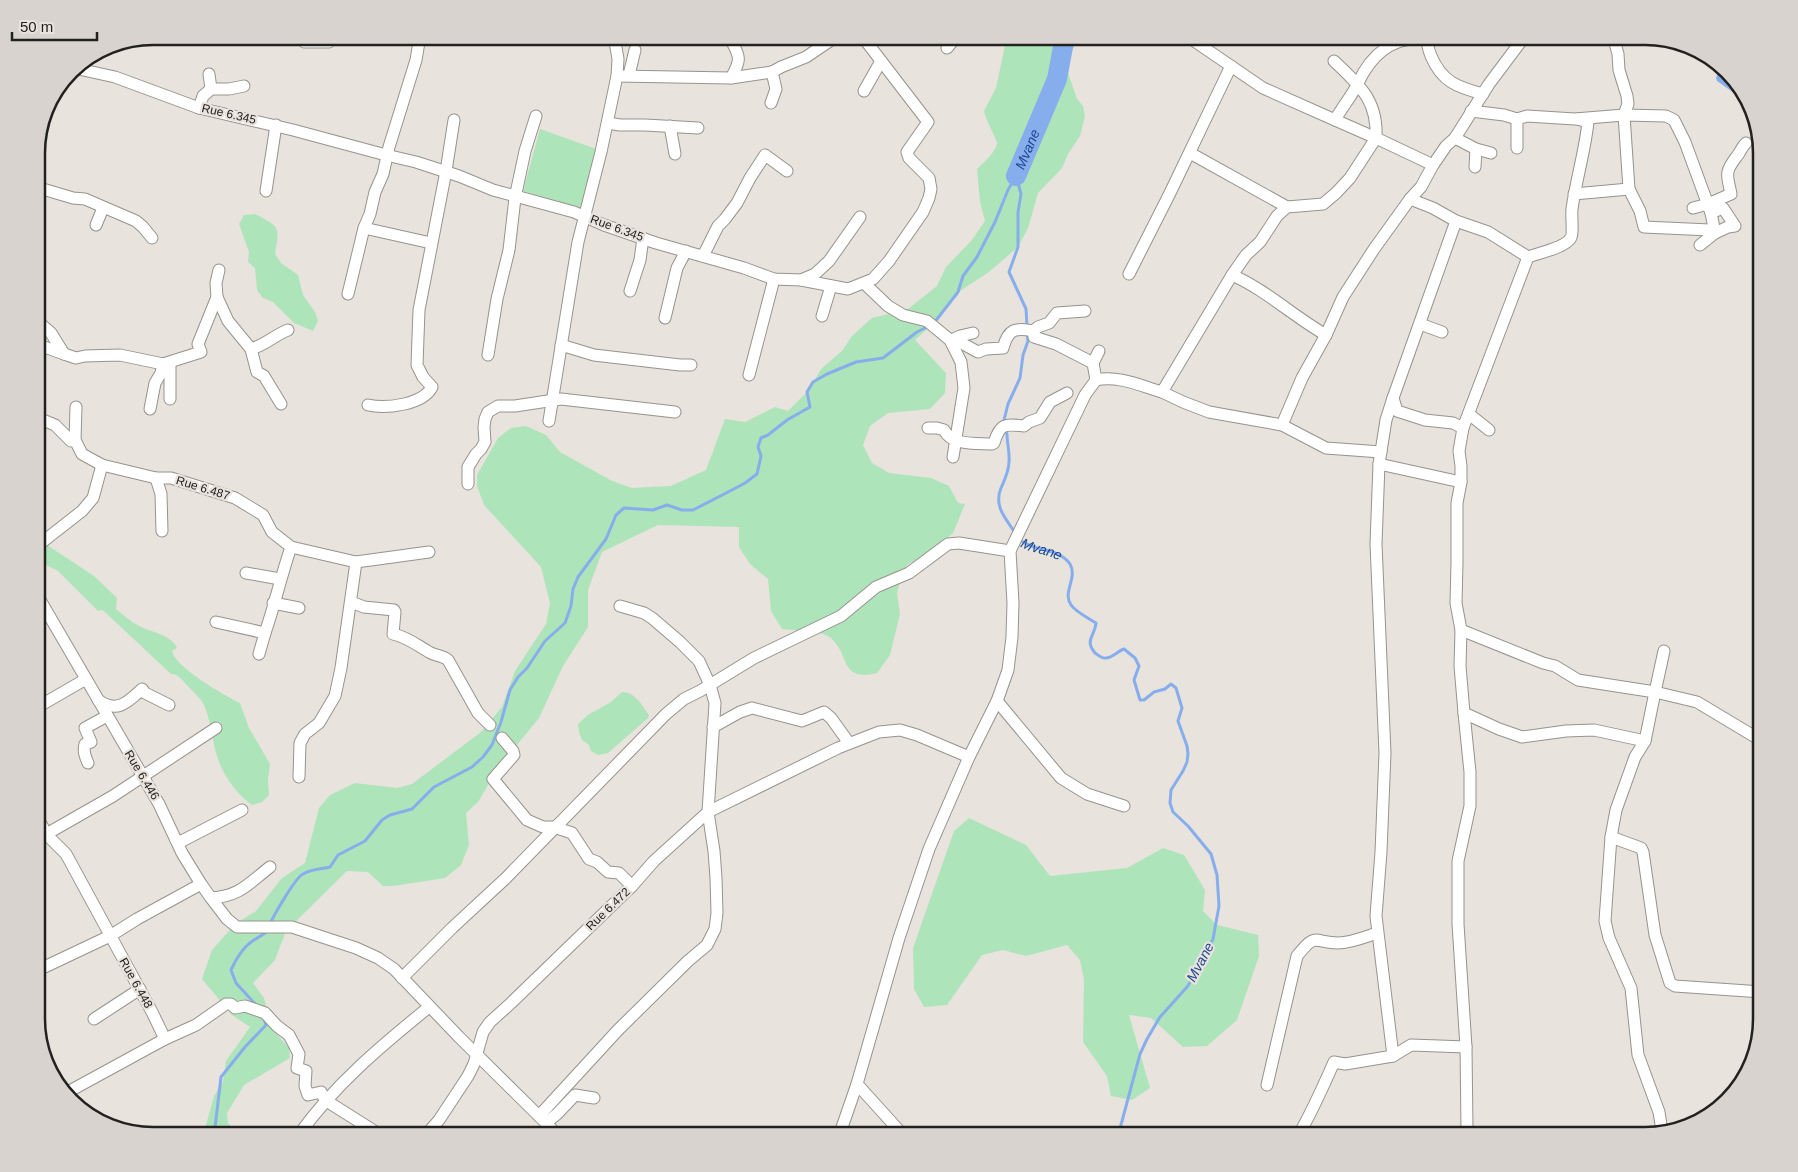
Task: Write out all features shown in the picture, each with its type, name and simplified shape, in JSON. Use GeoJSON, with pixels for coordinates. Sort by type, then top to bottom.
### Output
{"type":"FeatureCollection","features":[{"type":"Feature","properties":{"kind":"street"},"geometry":{"type":"LineString","coordinates":[[348,294],[364,228],[370,214],[375,192],[383,174],[386,155],[416,60],[418,45]]}},
{"type":"Feature","properties":{"kind":"street"},"geometry":{"type":"LineString","coordinates":[[616,45],[623,76]]}},
{"type":"Feature","properties":{"kind":"street"},"geometry":{"type":"LineString","coordinates":[[731,78],[739,64],[739,56],[734,45]]}},
{"type":"Feature","properties":{"kind":"street"},"geometry":{"type":"LineString","coordinates":[[623,76],[731,78],[772,72],[806,57],[824,45]]}},
{"type":"Feature","properties":{"kind":"street"},"geometry":{"type":"LineString","coordinates":[[869,45],[928,122],[907,152],[909,158],[927,175],[931,189],[923,212],[889,261],[873,280],[865,284],[888,306],[903,315],[927,321],[952,340],[978,352],[986,349],[1003,348],[1006,337],[1013,331],[1024,329],[1033,331]]}},
{"type":"Feature","properties":{"kind":"street"},"geometry":{"type":"LineString","coordinates":[[1200,45],[1263,88],[1433,165]]}},
{"type":"Feature","properties":{"kind":"street"},"geometry":{"type":"LineString","coordinates":[[1335,120],[1372,59],[1394,45]]}},
{"type":"Feature","properties":{"kind":"street"},"geometry":{"type":"LineString","coordinates":[[1428,45],[1434,62],[1446,79],[1466,90],[1483,94]]}},
{"type":"Feature","properties":{"kind":"street"},"geometry":{"type":"LineString","coordinates":[[1282,425],[1302,378],[1326,335],[1348,289],[1374,248],[1421,187],[1446,146],[1455,138],[1471,111],[1518,45]]}},
{"type":"Feature","properties":{"kind":"street"},"geometry":{"type":"LineString","coordinates":[[1616,45],[1619,70],[1628,104],[1624,115],[1629,189],[1640,211],[1644,227],[1710,230],[1715,233]]}},
{"type":"Feature","properties":{"kind":"street"},"geometry":{"type":"LineString","coordinates":[[557,399],[561,346],[578,242],[608,123],[623,76],[635,50]]}},
{"type":"Feature","properties":{"kind":"street"},"geometry":{"type":"LineString","coordinates":[[864,91],[881,61]]}},
{"type":"Feature","properties":{"kind":"street"},"geometry":{"type":"LineString","coordinates":[[1190,153],[1287,207],[1323,204],[1350,178],[1376,138],[1377,126],[1371,102],[1358,83],[1334,61]]}},
{"type":"Feature","properties":{"kind":"street"},"geometry":{"type":"LineString","coordinates":[[1129,274],[1231,66]]}},
{"type":"Feature","properties":{"kind":"street","name":"Rue 6.345"},"geometry":{"type":"LineString","coordinates":[[84,70],[115,77],[199,108],[276,126],[446,171],[515,198],[557,208],[656,243],[774,279],[801,280],[848,289],[865,284]]}},
{"type":"Feature","properties":{"kind":"street"},"geometry":{"type":"LineString","coordinates":[[770,104],[776,89],[772,72]]}},
{"type":"Feature","properties":{"kind":"street"},"geometry":{"type":"LineString","coordinates":[[209,74],[210,89]]}},
{"type":"Feature","properties":{"kind":"street"},"geometry":{"type":"LineString","coordinates":[[199,108],[203,96],[210,89],[229,89],[244,86]]}},
{"type":"Feature","properties":{"kind":"street"},"geometry":{"type":"LineString","coordinates":[[1471,111],[1504,115],[1517,119],[1527,116],[1575,119],[1624,115],[1666,116],[1674,120],[1684,142],[1710,209],[1715,233]]}},
{"type":"Feature","properties":{"kind":"street"},"geometry":{"type":"LineString","coordinates":[[488,356],[497,299],[509,250],[515,198],[525,151],[536,116]]}},
{"type":"Feature","properties":{"kind":"street"},"geometry":{"type":"LineString","coordinates":[[1517,119],[1517,148]]}},
{"type":"Feature","properties":{"kind":"street"},"geometry":{"type":"LineString","coordinates":[[1467,1127],[1466,1048],[1458,924],[1458,861],[1470,806],[1470,772],[1460,666],[1461,630],[1456,603],[1457,503],[1461,482],[1460,442],[1463,428],[1528,257],[1564,244],[1570,240],[1572,235],[1571,219],[1574,194],[1583,158],[1588,122],[1575,119]]}},
{"type":"Feature","properties":{"kind":"street"},"geometry":{"type":"LineString","coordinates":[[368,404],[386,408],[411,402],[429,393],[432,387],[416,365],[419,310],[454,120]]}},
{"type":"Feature","properties":{"kind":"street"},"geometry":{"type":"LineString","coordinates":[[608,123],[620,126],[698,128]]}},
{"type":"Feature","properties":{"kind":"street"},"geometry":{"type":"LineString","coordinates":[[266,191],[276,126]]}},
{"type":"Feature","properties":{"kind":"street"},"geometry":{"type":"LineString","coordinates":[[670,126],[675,154]]}},
{"type":"Feature","properties":{"kind":"street"},"geometry":{"type":"LineString","coordinates":[[1455,138],[1476,149],[1491,153]]}},
{"type":"Feature","properties":{"kind":"street"},"geometry":{"type":"LineString","coordinates":[[1710,209],[1731,194],[1727,173],[1731,163],[1746,143]]}},
{"type":"Feature","properties":{"kind":"street"},"geometry":{"type":"LineString","coordinates":[[1475,167],[1476,149]]}},
{"type":"Feature","properties":{"kind":"street"},"geometry":{"type":"LineString","coordinates":[[703,256],[718,226],[737,203],[765,155],[787,171]]}},
{"type":"Feature","properties":{"kind":"street"},"geometry":{"type":"LineString","coordinates":[[1574,194],[1629,189]]}},
{"type":"Feature","properties":{"kind":"street"},"geometry":{"type":"LineString","coordinates":[[45,190],[73,198],[85,199],[136,221],[144,227],[152,238]]}},
{"type":"Feature","properties":{"kind":"street"},"geometry":{"type":"LineString","coordinates":[[1410,199],[1433,208],[1456,221],[1488,232],[1528,257]]}},
{"type":"Feature","properties":{"kind":"street"},"geometry":{"type":"LineString","coordinates":[[1162,392],[1232,275],[1246,255],[1260,242],[1277,216],[1287,207]]}},
{"type":"Feature","properties":{"kind":"street"},"geometry":{"type":"LineString","coordinates":[[96,225],[103,208]]}},
{"type":"Feature","properties":{"kind":"street"},"geometry":{"type":"LineString","coordinates":[[1693,208],[1723,208],[1735,226],[1715,233],[1700,245]]}},
{"type":"Feature","properties":{"kind":"street"},"geometry":{"type":"LineString","coordinates":[[801,280],[815,274],[829,261],[860,217]]}},
{"type":"Feature","properties":{"kind":"street"},"geometry":{"type":"LineString","coordinates":[[1393,1056],[1376,916],[1385,753],[1376,544],[1379,464],[1386,420],[1456,221]]}},
{"type":"Feature","properties":{"kind":"street"},"geometry":{"type":"LineString","coordinates":[[364,228],[431,243]]}},
{"type":"Feature","properties":{"kind":"street"},"geometry":{"type":"LineString","coordinates":[[630,291],[640,260],[643,238]]}},
{"type":"Feature","properties":{"kind":"street"},"geometry":{"type":"LineString","coordinates":[[665,318],[677,268],[686,251]]}},
{"type":"Feature","properties":{"kind":"street"},"geometry":{"type":"LineString","coordinates":[[219,270],[216,283],[217,297],[228,321],[251,349],[258,372],[264,376],[281,404]]}},
{"type":"Feature","properties":{"kind":"street"},"geometry":{"type":"LineString","coordinates":[[1232,275],[1263,291],[1309,326],[1326,335]]}},
{"type":"Feature","properties":{"kind":"street"},"geometry":{"type":"LineString","coordinates":[[749,375],[774,279]]}},
{"type":"Feature","properties":{"kind":"street"},"geometry":{"type":"LineString","coordinates":[[822,316],[831,286]]}},
{"type":"Feature","properties":{"kind":"street"},"geometry":{"type":"LineString","coordinates":[[45,347],[76,358],[120,355],[166,364],[201,352],[198,344],[217,297]]}},
{"type":"Feature","properties":{"kind":"street"},"geometry":{"type":"LineString","coordinates":[[1033,331],[1049,323],[1057,314],[1085,311]]}},
{"type":"Feature","properties":{"kind":"street"},"geometry":{"type":"LineString","coordinates":[[1420,324],[1442,332]]}},
{"type":"Feature","properties":{"kind":"street"},"geometry":{"type":"LineString","coordinates":[[45,328],[51,333],[64,354]]}},
{"type":"Feature","properties":{"kind":"street"},"geometry":{"type":"LineString","coordinates":[[251,349],[261,346],[276,335],[288,330]]}},
{"type":"Feature","properties":{"kind":"street"},"geometry":{"type":"LineString","coordinates":[[1033,331],[1034,337],[1056,344],[1093,364]]}},
{"type":"Feature","properties":{"kind":"street"},"geometry":{"type":"LineString","coordinates":[[952,340],[973,333]]}},
{"type":"Feature","properties":{"kind":"street"},"geometry":{"type":"LineString","coordinates":[[952,340],[961,362],[964,388],[953,457]]}},
{"type":"Feature","properties":{"kind":"street"},"geometry":{"type":"LineString","coordinates":[[561,346],[594,355],[691,365]]}},
{"type":"Feature","properties":{"kind":"street"},"geometry":{"type":"LineString","coordinates":[[1096,380],[1093,364],[1099,351]]}},
{"type":"Feature","properties":{"kind":"street"},"geometry":{"type":"LineString","coordinates":[[166,364],[170,399]]}},
{"type":"Feature","properties":{"kind":"street"},"geometry":{"type":"LineString","coordinates":[[150,409],[155,383],[166,364]]}},
{"type":"Feature","properties":{"kind":"street"},"geometry":{"type":"LineString","coordinates":[[842,1127],[929,850],[969,758],[997,702],[1008,670],[1012,637],[1013,603],[1010,551],[1085,395],[1096,380],[1118,379],[1162,392],[1209,412],[1282,425],[1326,448],[1381,452]]}},
{"type":"Feature","properties":{"kind":"street"},"geometry":{"type":"LineString","coordinates":[[928,428],[934,427],[944,430],[947,436],[955,440],[974,443],[994,443],[997,432],[1002,427],[1007,424],[1024,426],[1040,418],[1050,402],[1067,393]]}},
{"type":"Feature","properties":{"kind":"street"},"geometry":{"type":"LineString","coordinates":[[1393,398],[1397,411],[1425,420],[1453,423],[1463,428]]}},
{"type":"Feature","properties":{"kind":"street"},"geometry":{"type":"LineString","coordinates":[[468,484],[468,467],[476,454],[482,449],[484,427],[488,412],[498,406],[515,406],[557,399],[676,412]]}},
{"type":"Feature","properties":{"kind":"street"},"geometry":{"type":"LineString","coordinates":[[75,440],[76,407]]}},
{"type":"Feature","properties":{"kind":"street"},"geometry":{"type":"LineString","coordinates":[[1469,414],[1489,430]]}},
{"type":"Feature","properties":{"kind":"street","name":"Rue 6.487"},"geometry":{"type":"LineString","coordinates":[[45,421],[55,426],[71,441],[75,440],[77,453],[102,464],[156,478],[171,478],[235,498],[262,515],[272,532],[292,547],[356,562],[429,552]]}},
{"type":"Feature","properties":{"kind":"street"},"geometry":{"type":"LineString","coordinates":[[45,540],[82,511],[92,498],[102,464]]}},
{"type":"Feature","properties":{"kind":"street"},"geometry":{"type":"LineString","coordinates":[[1379,464],[1461,482]]}},
{"type":"Feature","properties":{"kind":"street"},"geometry":{"type":"LineString","coordinates":[[156,478],[161,494],[162,531]]}},
{"type":"Feature","properties":{"kind":"street"},"geometry":{"type":"LineString","coordinates":[[402,978],[506,878],[666,714],[684,699],[754,658],[841,616],[876,587],[909,573],[948,544],[959,543],[1010,551]]}},
{"type":"Feature","properties":{"kind":"street"},"geometry":{"type":"LineString","coordinates":[[259,654],[280,579],[292,547]]}},
{"type":"Feature","properties":{"kind":"street"},"geometry":{"type":"LineString","coordinates":[[298,777],[300,743],[305,734],[319,723],[335,696],[356,562]]}},
{"type":"Feature","properties":{"kind":"street"},"geometry":{"type":"LineString","coordinates":[[246,573],[280,579]]}},
{"type":"Feature","properties":{"kind":"street"},"geometry":{"type":"LineString","coordinates":[[273,602],[299,608]]}},
{"type":"Feature","properties":{"kind":"street"},"geometry":{"type":"LineString","coordinates":[[351,602],[364,607],[394,610],[396,612],[393,634],[402,636],[420,645],[430,653],[443,656],[448,660],[478,713],[490,726]]}},
{"type":"Feature","properties":{"kind":"street"},"geometry":{"type":"LineString","coordinates":[[542,1120],[618,1030],[688,961],[707,945],[715,929],[717,913],[715,857],[708,812],[715,704],[705,688],[702,666],[699,660],[658,622],[644,613],[620,606]]}},
{"type":"Feature","properties":{"kind":"street","name":"Rue 6.446"},"geometry":{"type":"LineString","coordinates":[[45,607],[159,804],[182,853],[201,884],[227,919],[238,927],[244,928],[292,927],[356,948],[378,958],[394,969],[430,1008],[549,1127]]}},
{"type":"Feature","properties":{"kind":"street"},"geometry":{"type":"LineString","coordinates":[[216,622],[265,633]]}},
{"type":"Feature","properties":{"kind":"street"},"geometry":{"type":"LineString","coordinates":[[1461,630],[1542,663],[1555,666],[1578,680],[1655,692],[1697,702],[1753,736]]}},
{"type":"Feature","properties":{"kind":"street"},"geometry":{"type":"LineString","coordinates":[[1661,1126],[1659,1112],[1638,1055],[1631,988],[1609,938],[1605,921],[1611,837],[1616,810],[1635,757],[1645,741],[1664,650]]}},
{"type":"Feature","properties":{"kind":"street"},"geometry":{"type":"LineString","coordinates":[[45,703],[86,679]]}},
{"type":"Feature","properties":{"kind":"street"},"geometry":{"type":"LineString","coordinates":[[98,700],[106,706],[119,706],[126,704],[142,689],[169,706]]}},
{"type":"Feature","properties":{"kind":"street"},"geometry":{"type":"LineString","coordinates":[[997,702],[1061,778],[1087,794],[1124,806]]}},
{"type":"Feature","properties":{"kind":"street"},"geometry":{"type":"LineString","coordinates":[[88,763],[84,754],[84,748],[86,744],[91,742],[85,728],[109,719],[119,706]]}},
{"type":"Feature","properties":{"kind":"street"},"geometry":{"type":"LineString","coordinates":[[713,727],[719,722],[752,708],[802,722],[824,712],[831,718],[849,743]]}},
{"type":"Feature","properties":{"kind":"street"},"geometry":{"type":"LineString","coordinates":[[1464,713],[1522,737],[1566,731],[1594,730],[1645,741]]}},
{"type":"Feature","properties":{"kind":"street"},"geometry":{"type":"LineString","coordinates":[[45,835],[113,796],[216,728]]}},
{"type":"Feature","properties":{"kind":"street","name":"Rue 6.472"},"geometry":{"type":"LineString","coordinates":[[432,1127],[468,1076],[483,1032],[490,1022],[632,886],[654,861],[708,812],[834,753],[849,743],[879,732],[900,730],[969,758]]}},
{"type":"Feature","properties":{"kind":"street"},"geometry":{"type":"LineString","coordinates":[[502,738],[514,755],[493,779],[527,820],[542,827],[554,827],[572,833],[589,859],[597,862],[608,872],[619,873],[632,886]]}},
{"type":"Feature","properties":{"kind":"street"},"geometry":{"type":"LineString","coordinates":[[178,843],[242,810]]}},
{"type":"Feature","properties":{"kind":"street"},"geometry":{"type":"LineString","coordinates":[[1611,837],[1640,848],[1643,852],[1655,935],[1670,983],[1676,986],[1753,991]]}},
{"type":"Feature","properties":{"kind":"street","name":"Rue 6.448"},"geometry":{"type":"LineString","coordinates":[[45,839],[66,854],[140,989],[165,1039]]}},
{"type":"Feature","properties":{"kind":"street"},"geometry":{"type":"LineString","coordinates":[[212,898],[227,897],[237,893],[270,867]]}},
{"type":"Feature","properties":{"kind":"street"},"geometry":{"type":"LineString","coordinates":[[45,967],[110,936],[201,884]]}},
{"type":"Feature","properties":{"kind":"street"},"geometry":{"type":"LineString","coordinates":[[1267,1085],[1297,956],[1307,943],[1315,939],[1338,943],[1378,933]]}},
{"type":"Feature","properties":{"kind":"street"},"geometry":{"type":"LineString","coordinates":[[94,1019],[140,989]]}},
{"type":"Feature","properties":{"kind":"street"},"geometry":{"type":"LineString","coordinates":[[72,1090],[165,1039],[196,1025],[226,1004],[230,1004],[235,1008],[245,1006],[265,1012],[277,1026],[289,1035],[299,1054],[297,1068],[306,1071],[305,1086],[308,1095],[321,1092],[325,1100],[368,1127]]}},
{"type":"Feature","properties":{"kind":"street"},"geometry":{"type":"LineString","coordinates":[[305,1127],[325,1100],[386,1041],[430,1008]]}},
{"type":"Feature","properties":{"kind":"street"},"geometry":{"type":"LineString","coordinates":[[1303,1127],[1334,1062],[1345,1064],[1393,1056],[1411,1046],[1466,1048]]}},
{"type":"Feature","properties":{"kind":"street"},"geometry":{"type":"LineString","coordinates":[[857,1084],[896,1127]]}},
{"type":"Feature","properties":{"kind":"street"},"geometry":{"type":"LineString","coordinates":[[542,1120],[575,1095],[594,1098]]}},
{"type":"Feature","properties":{"kind":"green space"},"geometry":{"type":"Polygon","coordinates":[[[1005,45],[1075,45],[1065,64],[1077,99],[1083,106],[1085,116],[1080,136],[1068,154],[1062,168],[1038,193],[1028,228],[1018,247],[989,272],[954,295],[935,322],[915,340],[946,373],[945,393],[930,409],[888,413],[870,426],[863,445],[872,463],[889,473],[931,478],[949,486],[958,503],[965,504],[953,533],[928,555],[908,564],[902,573],[897,593],[900,614],[890,655],[877,673],[865,675],[851,671],[838,646],[827,636],[815,632],[782,629],[771,611],[768,579],[750,564],[739,547],[739,527],[658,525],[602,552],[588,590],[588,627],[563,666],[539,718],[498,768],[478,802],[466,813],[469,845],[461,865],[445,878],[393,886],[383,886],[368,872],[347,871],[286,931],[275,960],[253,983],[264,998],[274,1031],[289,1048],[290,1058],[244,1085],[227,1113],[228,1123],[231,1127],[205,1127],[214,1096],[223,1082],[226,1061],[250,1027],[232,1015],[202,979],[212,950],[235,924],[256,911],[282,878],[305,863],[319,808],[330,795],[355,783],[397,788],[412,784],[481,732],[502,707],[515,671],[546,624],[550,603],[541,567],[484,505],[477,486],[477,475],[498,438],[511,428],[526,426],[546,435],[560,452],[612,481],[632,488],[671,486],[706,470],[725,419],[745,422],[775,407],[788,411],[807,392],[822,368],[842,351],[852,336],[872,318],[908,309],[937,286],[946,267],[972,240],[985,221],[980,202],[977,169],[991,154],[997,144],[984,111],[996,88],[1005,45]]]}},
{"type":"Feature","properties":{"kind":"green space"},"geometry":{"type":"Polygon","coordinates":[[[540,129],[599,150],[581,208],[523,191],[540,129]]]}},
{"type":"Feature","properties":{"kind":"green space"},"geometry":{"type":"Polygon","coordinates":[[[255,214],[276,228],[278,238],[275,254],[281,263],[298,275],[303,295],[315,312],[318,321],[313,331],[294,323],[273,302],[263,298],[257,290],[255,268],[248,262],[249,252],[239,224],[244,215],[255,214]]]}},
{"type":"Feature","properties":{"kind":"green space"},"geometry":{"type":"Polygon","coordinates":[[[45,541],[50,547],[94,576],[117,598],[116,609],[136,624],[171,640],[177,648],[172,651],[175,658],[191,673],[240,703],[249,728],[270,764],[269,795],[262,802],[252,805],[228,780],[219,762],[207,712],[196,694],[179,677],[171,674],[106,613],[102,610],[98,611],[58,571],[45,564],[45,541]]]}},
{"type":"Feature","properties":{"kind":"green space"},"geometry":{"type":"Polygon","coordinates":[[[622,692],[631,694],[638,700],[649,715],[648,718],[608,753],[598,755],[591,751],[589,745],[582,740],[578,724],[588,715],[611,702],[622,692]]]}},
{"type":"Feature","properties":{"kind":"green space"},"geometry":{"type":"Polygon","coordinates":[[[969,818],[1026,845],[1050,876],[1127,868],[1163,848],[1184,855],[1205,890],[1203,911],[1217,925],[1258,935],[1259,956],[1237,1020],[1207,1046],[1183,1047],[1151,1018],[1129,1015],[1150,1088],[1132,1100],[1111,1096],[1107,1076],[1083,1042],[1084,980],[1080,960],[1067,945],[1026,956],[1003,950],[982,955],[947,1005],[924,1007],[914,989],[913,948],[954,831],[969,818]]]}},
{"type":"Feature","properties":{"kind":"water"},"geometry":{"type":"Polygon","coordinates":[[[1718,74],[1736,94],[1717,81],[1718,74]]]}},
{"type":"Feature","properties":{"kind":"waterway","name":"Mvane"},"geometry":{"type":"LineString","coordinates":[[1016,176],[1057,79],[1063,45]]}},
{"type":"Feature","properties":{"kind":"waterway","name":"Mvane"},"geometry":{"type":"LineString","coordinates":[[1016,176],[1021,194],[1018,212],[1018,247],[1009,272],[1026,309],[1027,326]]}},
{"type":"Feature","properties":{"kind":"waterway"},"geometry":{"type":"LineString","coordinates":[[934,323],[958,292],[963,276],[977,257],[1016,176]]}},
{"type":"Feature","properties":{"kind":"waterway"},"geometry":{"type":"LineString","coordinates":[[270,924],[299,877],[306,872],[330,867],[338,855],[365,841],[382,820],[390,815],[412,809],[434,787],[472,767],[483,757],[492,745],[510,690],[545,641],[565,623],[571,606],[573,589],[578,577],[606,539],[616,515],[624,508],[653,510],[667,505],[682,510],[693,510],[745,483],[757,474],[761,456],[758,447],[761,438],[810,407],[807,392],[813,382],[856,362],[883,358],[917,332],[929,326]]}},
{"type":"Feature","properties":{"kind":"waterway","name":"Mvane"},"geometry":{"type":"LineString","coordinates":[[1003,424],[1008,404],[1020,378],[1023,355],[1028,341],[1027,332]]}},
{"type":"Feature","properties":{"kind":"waterway","name":"Mvane"},"geometry":{"type":"LineString","coordinates":[[1004,430],[1007,434],[1009,465],[999,495],[999,501],[1002,513],[1016,534]]}},
{"type":"Feature","properties":{"kind":"waterway","name":"Mvane"},"geometry":{"type":"LineString","coordinates":[[1019,539],[1031,546],[1059,555],[1070,564],[1072,574],[1068,595],[1071,605],[1082,615],[1096,623],[1090,641],[1092,649],[1103,658],[1108,658],[1124,649],[1135,658],[1139,666],[1134,680],[1140,700],[1144,700],[1154,692],[1165,689],[1171,684],[1176,688],[1182,708],[1178,721],[1188,754],[1183,771],[1171,790],[1170,803],[1173,812],[1188,826],[1211,854],[1217,875],[1219,906],[1213,939],[1198,970],[1187,987],[1160,1017],[1147,1039],[1140,1054],[1120,1127]]}},
{"type":"Feature","properties":{"kind":"waterway"},"geometry":{"type":"LineString","coordinates":[[257,1006],[236,983],[231,970],[247,946],[268,930]]}},
{"type":"Feature","properties":{"kind":"waterway"},"geometry":{"type":"LineString","coordinates":[[215,1127],[221,1077],[266,1025],[264,1018]]}}]}
